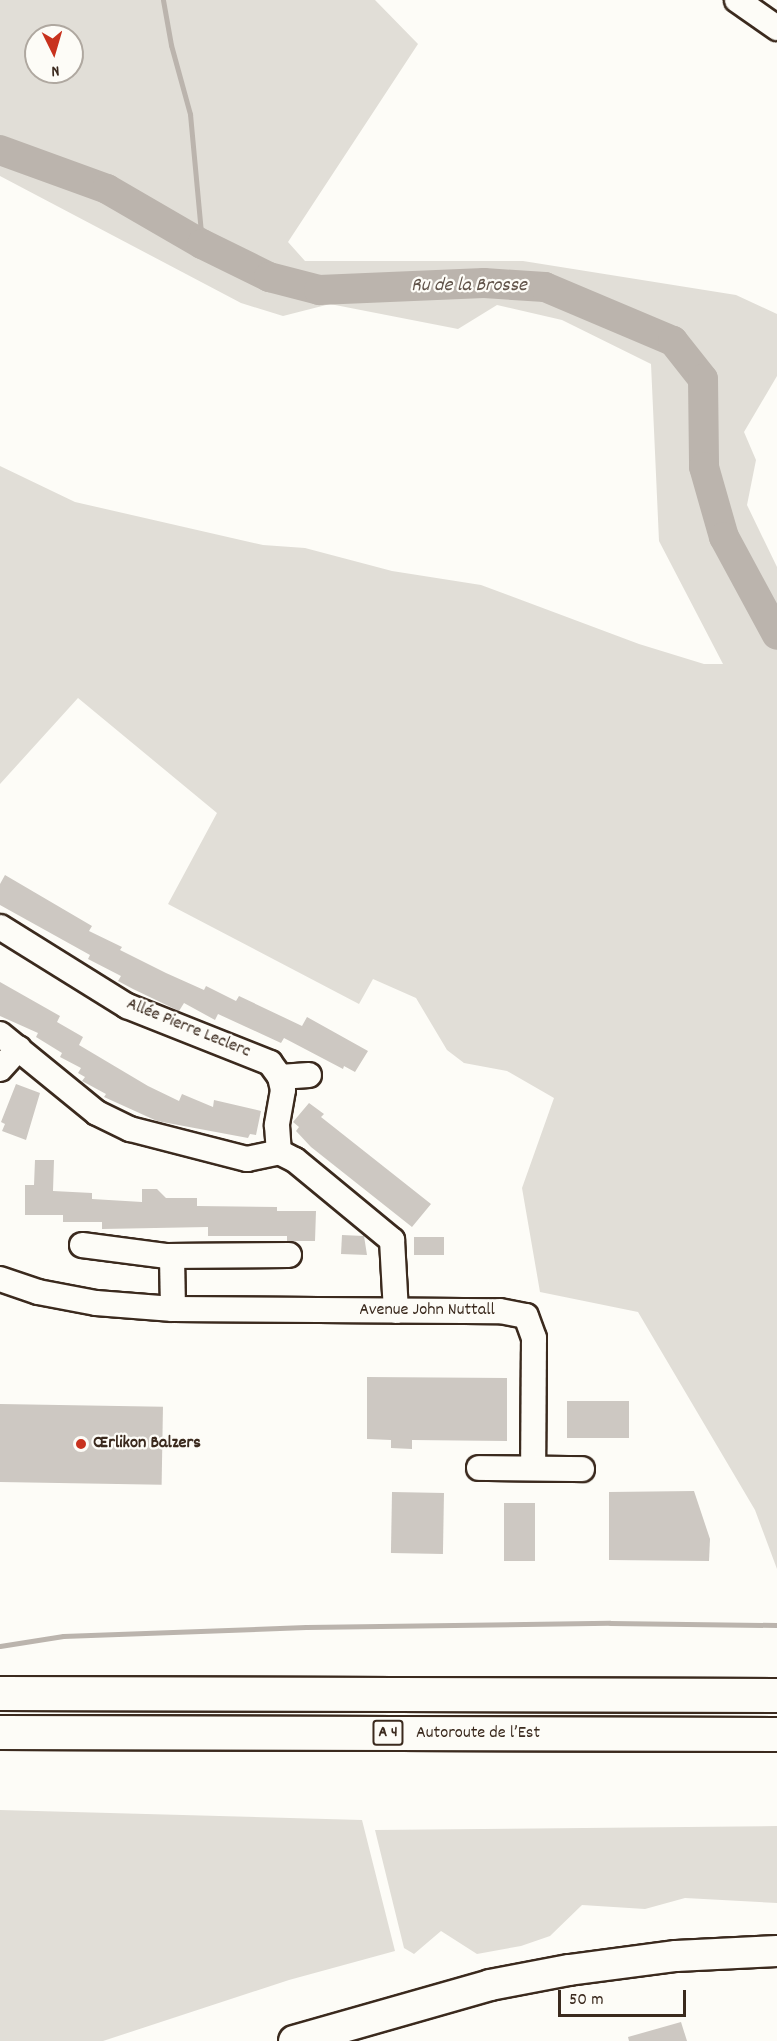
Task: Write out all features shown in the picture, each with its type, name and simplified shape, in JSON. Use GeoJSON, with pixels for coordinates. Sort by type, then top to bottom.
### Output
{"type":"FeatureCollection","features":[{"type":"Feature","properties":{"kind":"highway","name":"A 4"},"geometry":{"type":"LineString","coordinates":[[0,1693],[777,1695]]}},
{"type":"Feature","properties":{"kind":"highway","name":"Autoroute de l’Est"},"geometry":{"type":"LineString","coordinates":[[0,1732],[777,1734]]}},
{"type":"Feature","properties":{"kind":"main road"},"geometry":{"type":"LineString","coordinates":[[294,2041],[469,1991],[569,1970],[676,1956],[777,1951]]}},
{"type":"Feature","properties":{"kind":"street"},"geometry":{"type":"LineString","coordinates":[[737,0],[777,28]]}},
{"type":"Feature","properties":{"kind":"street","name":"Allée Pierre Leclerc"},"geometry":{"type":"LineString","coordinates":[[0,927],[127,1006],[178,1029],[248,1052],[270,1063],[280,1077]]}},
{"type":"Feature","properties":{"kind":"street"},"geometry":{"type":"LineString","coordinates":[[0,1069],[10,1041],[97,1113],[130,1129],[248,1159],[279,1152],[295,1160],[392,1240],[396,1311]]}},
{"type":"Feature","properties":{"kind":"street"},"geometry":{"type":"LineString","coordinates":[[279,1152],[280,1077],[309,1075]]}},
{"type":"Feature","properties":{"kind":"street"},"geometry":{"type":"LineString","coordinates":[[81,1245],[172,1257],[290,1255]]}},
{"type":"Feature","properties":{"kind":"street"},"geometry":{"type":"LineString","coordinates":[[172,1257],[173,1309]]}},
{"type":"Feature","properties":{"kind":"street","name":"Avenue John Nuttall"},"geometry":{"type":"LineString","coordinates":[[0,1279],[38,1292],[96,1303],[173,1309],[500,1311],[526,1316],[534,1338],[533,1468]]}},
{"type":"Feature","properties":{"kind":"street"},"geometry":{"type":"LineString","coordinates":[[479,1468],[582,1469]]}},
{"type":"Feature","properties":{"kind":"shaded area"},"geometry":{"type":"Polygon","coordinates":[[[0,0],[375,0],[418,44],[288,242],[305,261],[523,261],[736,295],[777,314],[777,376],[744,432],[756,460],[747,505],[777,567],[777,1569],[755,1510],[638,1312],[540,1292],[522,1188],[554,1098],[507,1071],[464,1063],[447,1050],[416,998],[373,979],[359,1004],[168,904],[217,813],[78,698],[0,784],[0,466],[75,502],[263,545],[305,548],[392,571],[481,585],[639,644],[704,664],[723,664],[659,541],[651,364],[562,320],[497,305],[458,329],[330,304],[283,316],[241,303],[0,176],[0,0]]]}},
{"type":"Feature","properties":{"kind":"shaded area"},"geometry":{"type":"Polygon","coordinates":[[[0,1810],[362,1820],[395,1951],[289,1980],[103,2041],[0,2041],[0,1810]]]}},
{"type":"Feature","properties":{"kind":"shaded area"},"geometry":{"type":"Polygon","coordinates":[[[777,1826],[777,1903],[685,1898],[645,1909],[582,1905],[550,1936],[521,1946],[477,1954],[441,1931],[414,1954],[404,1948],[375,1830],[777,1826]]]}},
{"type":"Feature","properties":{"kind":"building"},"geometry":{"type":"Polygon","coordinates":[[[5,875],[92,926],[89,931],[122,947],[120,950],[166,973],[204,990],[206,986],[236,1001],[239,996],[302,1026],[307,1017],[368,1051],[355,1072],[344,1066],[343,1069],[284,1038],[281,1043],[218,1014],[215,1020],[184,1003],[179,1011],[133,989],[118,981],[121,976],[88,959],[90,955],[0,905],[0,884],[5,875]]]}},
{"type":"Feature","properties":{"kind":"building"},"geometry":{"type":"Polygon","coordinates":[[[0,982],[60,1016],[57,1022],[83,1037],[79,1045],[148,1086],[179,1101],[182,1094],[213,1107],[214,1100],[261,1111],[256,1135],[250,1134],[248,1138],[157,1121],[104,1097],[106,1094],[82,1081],[85,1077],[78,1073],[81,1068],[60,1057],[62,1053],[36,1037],[38,1033],[0,1016],[0,982]]]}},
{"type":"Feature","properties":{"kind":"building"},"geometry":{"type":"Polygon","coordinates":[[[16,1084],[40,1093],[26,1140],[2,1131],[5,1124],[1,1122],[16,1084]]]}},
{"type":"Feature","properties":{"kind":"building"},"geometry":{"type":"Polygon","coordinates":[[[309,1103],[324,1114],[321,1117],[431,1204],[412,1227],[311,1147],[296,1131],[299,1127],[293,1122],[309,1103]]]}},
{"type":"Feature","properties":{"kind":"building"},"geometry":{"type":"Polygon","coordinates":[[[35,1160],[54,1160],[53,1191],[92,1193],[92,1199],[142,1202],[142,1189],[157,1189],[166,1198],[197,1198],[197,1206],[277,1207],[277,1211],[316,1211],[315,1241],[287,1241],[287,1236],[208,1236],[208,1227],[102,1229],[102,1222],[63,1222],[63,1215],[25,1215],[25,1185],[34,1185],[35,1160]]]}},
{"type":"Feature","properties":{"kind":"building"},"geometry":{"type":"Polygon","coordinates":[[[342,1235],[364,1236],[367,1255],[341,1254],[342,1235]]]}},
{"type":"Feature","properties":{"kind":"building"},"geometry":{"type":"Polygon","coordinates":[[[414,1237],[444,1237],[444,1255],[414,1255],[414,1237]]]}},
{"type":"Feature","properties":{"kind":"building"},"geometry":{"type":"Polygon","coordinates":[[[367,1377],[507,1378],[507,1441],[412,1440],[412,1449],[391,1448],[391,1440],[367,1439],[367,1377]]]}},
{"type":"Feature","properties":{"kind":"building"},"geometry":{"type":"Polygon","coordinates":[[[567,1401],[629,1401],[629,1438],[567,1438],[567,1401]]]}},
{"type":"Feature","properties":{"kind":"building","name":"Œrlikon Balzers"},"geometry":{"type":"Polygon","coordinates":[[[0,1404],[163,1407],[162,1485],[0,1482],[0,1404]]]}},
{"type":"Feature","properties":{"kind":"building"},"geometry":{"type":"Polygon","coordinates":[[[694,1491],[710,1539],[709,1561],[609,1560],[609,1492],[694,1491]]]}},
{"type":"Feature","properties":{"kind":"building"},"geometry":{"type":"Polygon","coordinates":[[[392,1492],[444,1493],[443,1554],[391,1553],[392,1492]]]}},
{"type":"Feature","properties":{"kind":"building"},"geometry":{"type":"Polygon","coordinates":[[[504,1503],[535,1503],[535,1561],[504,1561],[504,1503]]]}},
{"type":"Feature","properties":{"kind":"building"},"geometry":{"type":"Polygon","coordinates":[[[681,2022],[687,2041],[629,2041],[628,2037],[681,2022]]]}},
{"type":"Feature","properties":{"kind":"waterway"},"geometry":{"type":"LineString","coordinates":[[163,0],[171,45],[190,114],[202,244]]}},
{"type":"Feature","properties":{"kind":"waterway","name":"Ru de la Brosse"},"geometry":{"type":"LineString","coordinates":[[0,150],[107,189],[202,244],[269,277],[319,290],[484,283],[545,287],[673,341],[703,379],[704,467],[724,537],[777,635]]}},
{"type":"Feature","properties":{"kind":"waterway"},"geometry":{"type":"LineString","coordinates":[[0,1646],[63,1636],[306,1627],[610,1623],[777,1625]]}},
{"type":"Feature","properties":{"kind":"place","name":"Œrlikon Balzers"},"geometry":{"type":"Point","coordinates":[81,1444]}}]}
